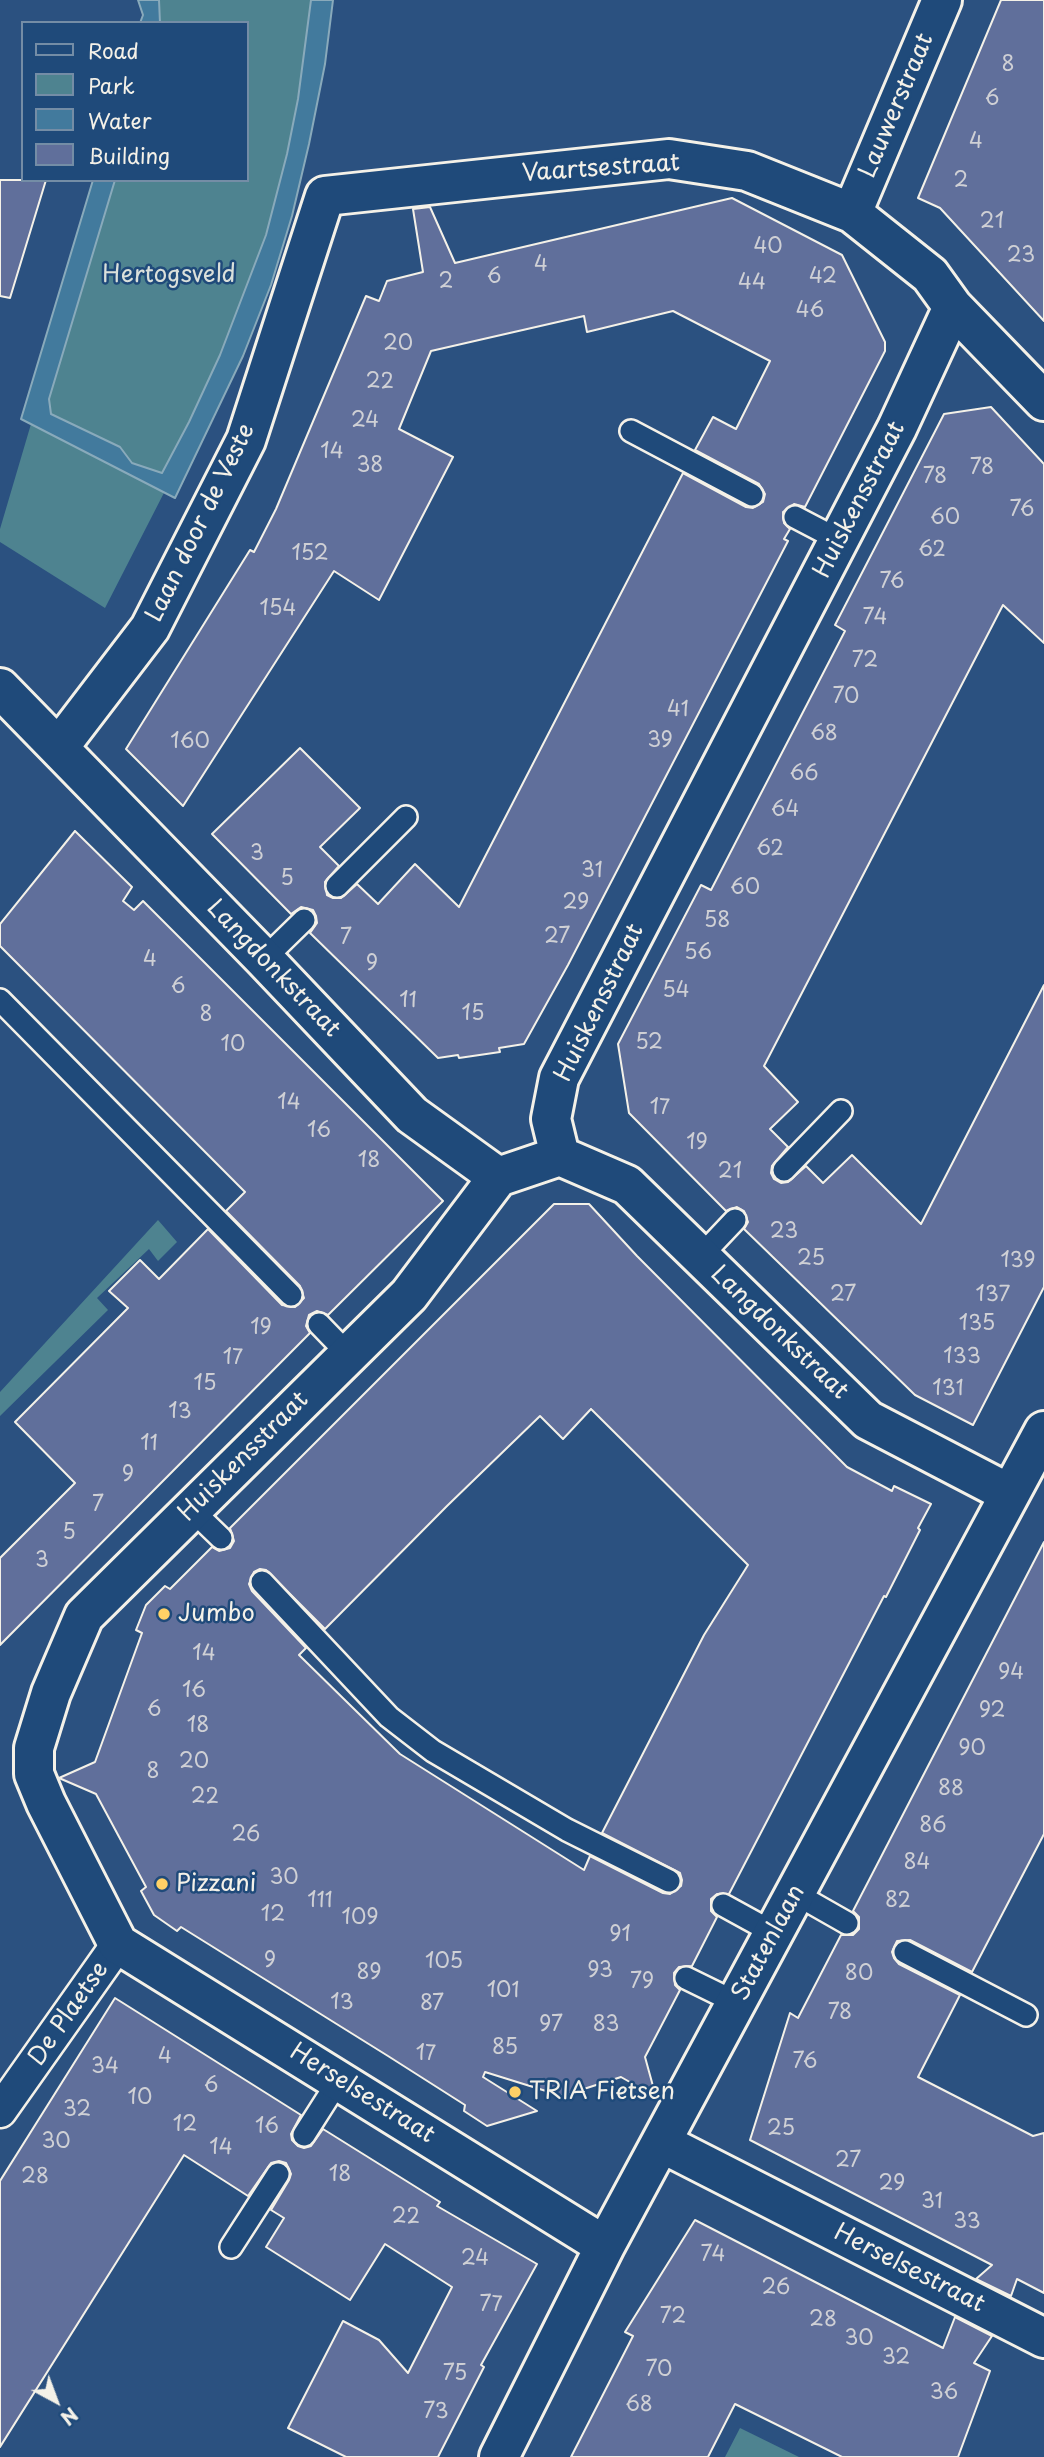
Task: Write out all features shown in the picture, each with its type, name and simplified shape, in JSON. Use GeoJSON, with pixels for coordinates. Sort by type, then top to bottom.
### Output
{"type":"FeatureCollection","features":[{"type":"Feature","properties":{"kind":"street","name":"Lauwerstraat"},"geometry":{"type":"LineString","coordinates":[[852,213],[942,0]]}},
{"type":"Feature","properties":{"kind":"street","name":"Vaartsestraat"},"geometry":{"type":"LineString","coordinates":[[325,196],[670,159],[747,171],[852,213],[930,275],[953,307],[1044,401]]}},
{"type":"Feature","properties":{"kind":"street","name":"Laan door de Veste"},"geometry":{"type":"LineString","coordinates":[[59,747],[150,628],[246,440],[325,196]]}},
{"type":"Feature","properties":{"kind":"street","name":"Huiskensstraat"},"geometry":{"type":"LineString","coordinates":[[561,1156],[551,1119],[559,1078],[897,428],[953,307]]}},
{"type":"Feature","properties":{"kind":"street","name":"Langdonkstraat"},"geometry":{"type":"LineString","coordinates":[[0,688],[412,1115],[498,1177]]}},
{"type":"Feature","properties":{"kind":"street","name":"Langdonkstraat"},"geometry":{"type":"LineString","coordinates":[[561,1156],[627,1185],[868,1420],[1010,1494]]}},
{"type":"Feature","properties":{"kind":"street"},"geometry":{"type":"LineString","coordinates":[[498,1177],[561,1156]]}},
{"type":"Feature","properties":{"kind":"street","name":"Huiskensstraat"},"geometry":{"type":"LineString","coordinates":[[46,1803],[34,1774],[34,1748],[51,1693],[84,1616],[409,1295],[498,1177]]}},
{"type":"Feature","properties":{"kind":"street","name":"Statenlaan"},"geometry":{"type":"LineString","coordinates":[[499,2457],[606,2246],[1044,1431]]}},
{"type":"Feature","properties":{"kind":"street","name":"De Plaetse"},"geometry":{"type":"LineString","coordinates":[[0,2111],[118,1944],[46,1803]]}},
{"type":"Feature","properties":{"kind":"street","name":"Herselsestraat"},"geometry":{"type":"LineString","coordinates":[[118,1944],[606,2246]]}},
{"type":"Feature","properties":{"kind":"street","name":"Herselsestraat"},"geometry":{"type":"LineString","coordinates":[[662,2143],[1044,2338]]}},
{"type":"Feature","properties":{"kind":"lane"},"geometry":{"type":"LineString","coordinates":[[631,431],[752,495]]}},
{"type":"Feature","properties":{"kind":"lane"},"geometry":{"type":"LineString","coordinates":[[795,517],[839,540]]}},
{"type":"Feature","properties":{"kind":"lane"},"geometry":{"type":"LineString","coordinates":[[337,886],[406,817]]}},
{"type":"Feature","properties":{"kind":"lane"},"geometry":{"type":"LineString","coordinates":[[264,959],[304,920]]}},
{"type":"Feature","properties":{"kind":"lane"},"geometry":{"type":"LineString","coordinates":[[0,1000],[291,1295]]}},
{"type":"Feature","properties":{"kind":"lane"},"geometry":{"type":"LineString","coordinates":[[784,1170],[841,1111]]}},
{"type":"Feature","properties":{"kind":"lane"},"geometry":{"type":"LineString","coordinates":[[700,1257],[735,1220]]}},
{"type":"Feature","properties":{"kind":"lane"},"geometry":{"type":"LineString","coordinates":[[319,1324],[348,1354]]}},
{"type":"Feature","properties":{"kind":"lane"},"geometry":{"type":"LineString","coordinates":[[191,1509],[220,1538]]}},
{"type":"Feature","properties":{"kind":"lane"},"geometry":{"type":"LineString","coordinates":[[262,1582],[388,1717],[433,1751],[567,1830],[669,1881]]}},
{"type":"Feature","properties":{"kind":"lane"},"geometry":{"type":"LineString","coordinates":[[796,1894],[848,1923]]}},
{"type":"Feature","properties":{"kind":"lane"},"geometry":{"type":"LineString","coordinates":[[723,1905],[774,1933]]}},
{"type":"Feature","properties":{"kind":"lane"},"geometry":{"type":"LineString","coordinates":[[905,1952],[1026,2015]]}},
{"type":"Feature","properties":{"kind":"lane"},"geometry":{"type":"LineString","coordinates":[[686,1978],[737,2003]]}},
{"type":"Feature","properties":{"kind":"lane"},"geometry":{"type":"LineString","coordinates":[[303,2135],[339,2080]]}},
{"type":"Feature","properties":{"kind":"lane"},"geometry":{"type":"LineString","coordinates":[[231,2247],[278,2174]]}},
{"type":"Feature","properties":{"kind":"green space","name":"Hertogsveld"},"geometry":{"type":"Polygon","coordinates":[[[146,0],[321,0],[305,129],[232,360],[105,608],[0,542],[0,529],[102,182],[248,182],[248,21],[149,21],[146,0]]]}},
{"type":"Feature","properties":{"kind":"green space"},"geometry":{"type":"Polygon","coordinates":[[[158,1220],[177,1242],[158,1261],[149,1249],[97,1298],[108,1310],[0,1416],[0,1392],[158,1220]]]}},
{"type":"Feature","properties":{"kind":"green space"},"geometry":{"type":"Polygon","coordinates":[[[740,2428],[799,2457],[725,2457],[740,2428]]]}},
{"type":"Feature","properties":{"kind":"water"},"geometry":{"type":"Polygon","coordinates":[[[138,0],[159,0],[160,21],[141,21],[143,15],[138,0]]]}},
{"type":"Feature","properties":{"kind":"water"},"geometry":{"type":"Polygon","coordinates":[[[311,0],[333,0],[325,64],[309,144],[292,216],[271,285],[243,356],[175,498],[21,419],[92,182],[114,182],[49,399],[51,414],[120,447],[132,463],[162,473],[220,355],[266,235],[298,99],[311,0]]]}},
{"type":"Feature","properties":{"kind":"building"},"geometry":{"type":"Polygon","coordinates":[[[1001,0],[1044,0],[1044,321],[940,208],[918,198],[1001,0]]]}},
{"type":"Feature","properties":{"kind":"building"},"geometry":{"type":"Polygon","coordinates":[[[0,180],[45,182],[10,298],[0,296],[0,180]]]}},
{"type":"Feature","properties":{"kind":"building"},"geometry":{"type":"Polygon","coordinates":[[[732,198],[842,255],[885,342],[885,351],[805,507],[794,504],[783,512],[784,523],[790,529],[784,539],[788,541],[568,965],[524,1044],[499,1048],[500,1052],[438,1058],[310,933],[317,923],[313,910],[301,907],[291,914],[212,834],[300,748],[360,808],[320,847],[339,866],[325,882],[327,895],[341,898],[357,884],[378,904],[415,864],[459,907],[683,473],[746,507],[753,508],[763,502],[765,494],[759,484],[695,450],[713,417],[736,429],[770,361],[673,311],[587,332],[584,316],[431,351],[399,429],[453,457],[379,600],[334,571],[183,806],[126,749],[250,550],[254,552],[276,509],[366,296],[379,301],[387,281],[423,272],[413,209],[430,207],[455,263],[732,198]]]}},
{"type":"Feature","properties":{"kind":"building"},"geometry":{"type":"Polygon","coordinates":[[[991,407],[1044,464],[1044,643],[1003,605],[764,1066],[798,1102],[770,1129],[788,1147],[772,1166],[774,1179],[781,1183],[788,1182],[806,1166],[823,1183],[852,1155],[921,1224],[1044,985],[1044,1287],[973,1425],[915,1395],[744,1229],[748,1222],[744,1211],[737,1207],[726,1211],[629,1113],[618,1044],[701,885],[711,890],[845,631],[835,625],[944,414],[991,407]]]}},
{"type":"Feature","properties":{"kind":"building"},"geometry":{"type":"Polygon","coordinates":[[[75,831],[132,887],[123,901],[134,910],[143,901],[443,1201],[328,1315],[317,1311],[309,1315],[306,1326],[310,1333],[0,1645],[0,1558],[75,1483],[15,1422],[128,1308],[109,1291],[140,1260],[159,1279],[208,1229],[282,1305],[295,1307],[304,1298],[300,1286],[226,1211],[245,1192],[0,946],[0,924],[75,831]]]}},
{"type":"Feature","properties":{"kind":"building"},"geometry":{"type":"Polygon","coordinates":[[[554,1204],[589,1204],[637,1256],[847,1467],[892,1491],[894,1486],[931,1504],[886,1597],[884,1596],[729,1894],[717,1894],[711,1899],[711,1911],[717,1917],[692,1966],[679,1967],[674,1973],[675,1985],[680,1990],[645,2057],[656,2097],[621,2077],[562,2096],[485,2072],[483,2077],[537,2111],[487,2126],[464,2111],[465,2105],[388,2056],[181,1927],[177,1931],[154,1915],[141,1891],[146,1887],[96,1794],[59,1778],[95,1762],[142,1633],[136,1630],[146,1605],[165,1586],[170,1589],[212,1547],[219,1551],[230,1548],[234,1541],[230,1528],[554,1204]],[[591,1409],[563,1439],[540,1416],[325,1629],[266,1570],[254,1572],[249,1584],[252,1591],[306,1648],[299,1655],[400,1754],[584,1870],[590,1856],[663,1893],[670,1894],[681,1886],[680,1873],[602,1833],[704,1635],[748,1565],[591,1409]]]}},
{"type":"Feature","properties":{"kind":"building"},"geometry":{"type":"Polygon","coordinates":[[[1044,1542],[1044,1834],[972,1972],[910,1940],[897,1941],[892,1952],[899,1964],[960,1995],[918,2077],[1033,2136],[1044,2133],[1044,2293],[1017,2279],[1011,2296],[976,2279],[992,2265],[750,2140],[790,2013],[798,2018],[841,1935],[853,1935],[859,1929],[859,1917],[853,1911],[1044,1542]]]}},
{"type":"Feature","properties":{"kind":"building"},"geometry":{"type":"Polygon","coordinates":[[[115,1998],[301,2115],[291,2134],[292,2140],[298,2146],[311,2146],[323,2129],[440,2202],[437,2206],[537,2264],[481,2365],[484,2367],[438,2457],[346,2457],[288,2428],[343,2321],[379,2340],[408,2373],[452,2287],[385,2244],[350,2300],[266,2247],[284,2218],[271,2210],[291,2174],[286,2163],[271,2163],[248,2196],[184,2155],[0,2447],[0,2181],[115,1998]]]}},
{"type":"Feature","properties":{"kind":"building"},"geometry":{"type":"Polygon","coordinates":[[[695,2220],[943,2348],[955,2317],[992,2336],[974,2363],[990,2371],[958,2457],[842,2457],[735,2404],[708,2457],[571,2457],[633,2336],[625,2332],[695,2220]]]}},
{"type":"Feature","properties":{"kind":"place","name":"Jumbo"},"geometry":{"type":"Point","coordinates":[164,1614]}},
{"type":"Feature","properties":{"kind":"place","name":"Pizzani"},"geometry":{"type":"Point","coordinates":[162,1884]}},
{"type":"Feature","properties":{"kind":"place","name":"TRIA Fietsen"},"geometry":{"type":"Point","coordinates":[515,2092]}}]}
